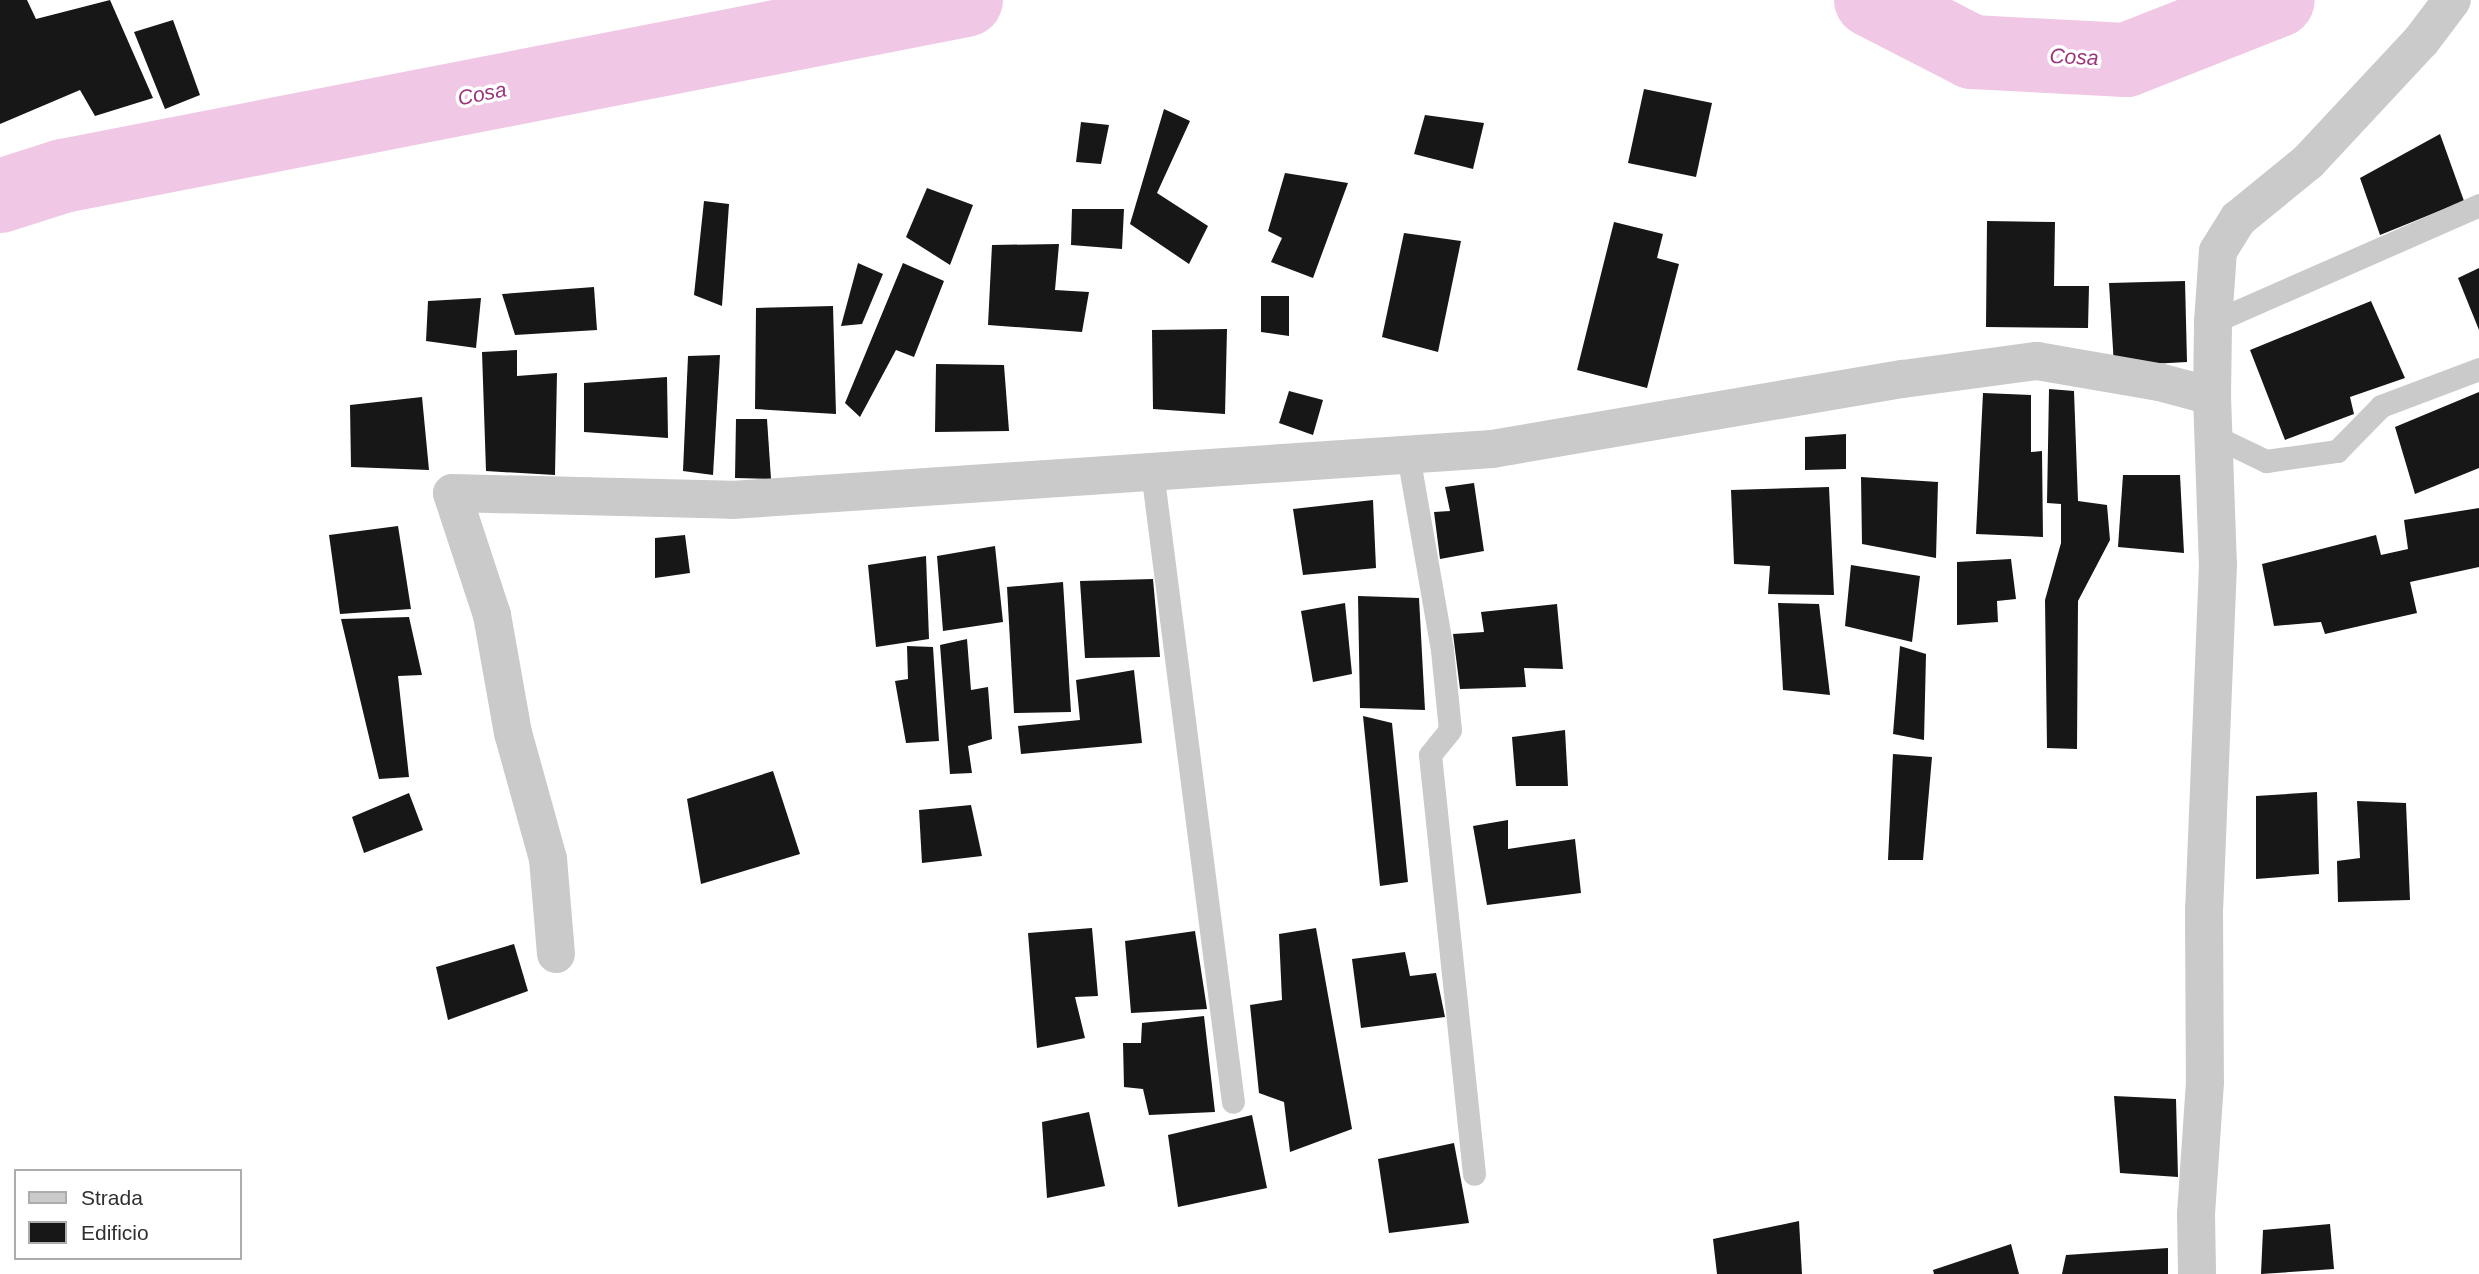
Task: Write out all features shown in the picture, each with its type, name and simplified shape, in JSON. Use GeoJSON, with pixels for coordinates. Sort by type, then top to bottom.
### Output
{"type":"FeatureCollection","features":[{"type":"Feature","properties":{"kind":"street"},"geometry":{"type":"LineString","coordinates":[[2197,1274],[2196,1214],[2205,1082],[2204,908],[2218,564],[2212,396],[2218,251],[2238,219],[2308,162],[2421,41],[2452,0]]}},
{"type":"Feature","properties":{"kind":"street"},"geometry":{"type":"LineString","coordinates":[[556,954],[548,859],[513,733],[492,615],[452,493],[732,500],[1492,449],[1903,379],[2037,361],[2159,382],[2212,396]]}},
{"type":"Feature","properties":{"kind":"lane"},"geometry":{"type":"LineString","coordinates":[[2213,322],[2479,205]]}},
{"type":"Feature","properties":{"kind":"lane"},"geometry":{"type":"LineString","coordinates":[[2214,436],[2266,461],[2337,451],[2381,407],[2479,369]]}},
{"type":"Feature","properties":{"kind":"lane"},"geometry":{"type":"LineString","coordinates":[[1408,455],[1442,650],[1450,730],[1430,755],[1474,1174]]}},
{"type":"Feature","properties":{"kind":"lane"},"geometry":{"type":"LineString","coordinates":[[1152,471],[1233,1102]]}},
{"type":"Feature","properties":{"kind":"building"},"geometry":{"type":"Polygon","coordinates":[[[0,0],[27,0],[36,19],[110,0],[153,98],[95,116],[80,90],[0,124],[0,0]]]}},
{"type":"Feature","properties":{"kind":"building"},"geometry":{"type":"Polygon","coordinates":[[[173,20],[200,95],[165,109],[134,32],[173,20]]]}},
{"type":"Feature","properties":{"kind":"building"},"geometry":{"type":"Polygon","coordinates":[[[1644,89],[1712,103],[1696,177],[1628,163],[1644,89]]]}},
{"type":"Feature","properties":{"kind":"building"},"geometry":{"type":"Polygon","coordinates":[[[1164,109],[1190,121],[1157,193],[1208,226],[1189,264],[1130,224],[1164,109]]]}},
{"type":"Feature","properties":{"kind":"building"},"geometry":{"type":"Polygon","coordinates":[[[1425,115],[1484,123],[1473,169],[1414,154],[1425,115]]]}},
{"type":"Feature","properties":{"kind":"building"},"geometry":{"type":"Polygon","coordinates":[[[1081,122],[1109,125],[1101,164],[1076,162],[1081,122]]]}},
{"type":"Feature","properties":{"kind":"building"},"geometry":{"type":"Polygon","coordinates":[[[2440,134],[2464,201],[2380,235],[2360,178],[2440,134]]]}},
{"type":"Feature","properties":{"kind":"building"},"geometry":{"type":"Polygon","coordinates":[[[1285,173],[1348,183],[1313,278],[1271,262],[1282,238],[1268,231],[1285,173]]]}},
{"type":"Feature","properties":{"kind":"building"},"geometry":{"type":"Polygon","coordinates":[[[927,188],[973,205],[950,265],[906,237],[927,188]]]}},
{"type":"Feature","properties":{"kind":"building"},"geometry":{"type":"Polygon","coordinates":[[[704,201],[729,204],[722,306],[694,295],[704,201]]]}},
{"type":"Feature","properties":{"kind":"building"},"geometry":{"type":"Polygon","coordinates":[[[1072,209],[1124,209],[1122,249],[1071,245],[1072,209]]]}},
{"type":"Feature","properties":{"kind":"building"},"geometry":{"type":"Polygon","coordinates":[[[1987,221],[2055,222],[2054,286],[2089,286],[2088,328],[1986,327],[1987,221]]]}},
{"type":"Feature","properties":{"kind":"building"},"geometry":{"type":"Polygon","coordinates":[[[1614,222],[1663,234],[1657,258],[1679,264],[1647,388],[1577,370],[1614,222]]]}},
{"type":"Feature","properties":{"kind":"building"},"geometry":{"type":"Polygon","coordinates":[[[1404,233],[1461,241],[1438,352],[1382,337],[1404,233]]]}},
{"type":"Feature","properties":{"kind":"building"},"geometry":{"type":"Polygon","coordinates":[[[1059,244],[1055,290],[1089,292],[1082,332],[988,325],[992,245],[1059,244]]]}},
{"type":"Feature","properties":{"kind":"building"},"geometry":{"type":"Polygon","coordinates":[[[858,263],[883,274],[862,324],[841,326],[858,263]]]}},
{"type":"Feature","properties":{"kind":"building"},"geometry":{"type":"Polygon","coordinates":[[[903,263],[944,281],[914,357],[896,350],[860,417],[845,403],[903,263]]]}},
{"type":"Feature","properties":{"kind":"building"},"geometry":{"type":"Polygon","coordinates":[[[2479,268],[2479,330],[2458,278],[2479,268]]]}},
{"type":"Feature","properties":{"kind":"building"},"geometry":{"type":"Polygon","coordinates":[[[2185,281],[2187,362],[2114,366],[2109,283],[2185,281]]]}},
{"type":"Feature","properties":{"kind":"building"},"geometry":{"type":"Polygon","coordinates":[[[594,287],[597,330],[515,335],[502,294],[594,287]]]}},
{"type":"Feature","properties":{"kind":"building"},"geometry":{"type":"Polygon","coordinates":[[[1261,296],[1289,296],[1289,336],[1261,332],[1261,296]]]}},
{"type":"Feature","properties":{"kind":"building"},"geometry":{"type":"Polygon","coordinates":[[[481,298],[476,348],[426,341],[428,301],[481,298]]]}},
{"type":"Feature","properties":{"kind":"building"},"geometry":{"type":"Polygon","coordinates":[[[2371,301],[2405,378],[2350,397],[2354,414],[2285,440],[2250,350],[2371,301]]]}},
{"type":"Feature","properties":{"kind":"building"},"geometry":{"type":"Polygon","coordinates":[[[833,306],[836,414],[755,409],[756,308],[833,306]]]}},
{"type":"Feature","properties":{"kind":"building"},"geometry":{"type":"Polygon","coordinates":[[[1227,329],[1225,414],[1153,409],[1152,330],[1227,329]]]}},
{"type":"Feature","properties":{"kind":"building"},"geometry":{"type":"Polygon","coordinates":[[[517,350],[517,376],[557,373],[555,475],[486,471],[482,352],[517,350]]]}},
{"type":"Feature","properties":{"kind":"building"},"geometry":{"type":"Polygon","coordinates":[[[720,355],[713,475],[683,471],[688,356],[720,355]]]}},
{"type":"Feature","properties":{"kind":"building"},"geometry":{"type":"Polygon","coordinates":[[[936,364],[1004,365],[1009,431],[935,432],[936,364]]]}},
{"type":"Feature","properties":{"kind":"building"},"geometry":{"type":"Polygon","coordinates":[[[667,377],[668,438],[584,432],[584,383],[667,377]]]}},
{"type":"Feature","properties":{"kind":"building"},"geometry":{"type":"Polygon","coordinates":[[[2049,389],[2074,391],[2078,501],[2107,505],[2110,540],[2078,601],[2077,749],[2047,748],[2045,600],[2061,543],[2061,504],[2047,503],[2049,389]]]}},
{"type":"Feature","properties":{"kind":"building"},"geometry":{"type":"Polygon","coordinates":[[[1289,391],[1323,400],[1313,435],[1279,423],[1289,391]]]}},
{"type":"Feature","properties":{"kind":"building"},"geometry":{"type":"Polygon","coordinates":[[[2479,392],[2479,468],[2415,494],[2395,427],[2479,392]]]}},
{"type":"Feature","properties":{"kind":"building"},"geometry":{"type":"Polygon","coordinates":[[[1983,393],[2031,395],[2031,452],[2042,451],[2043,537],[1976,534],[1983,393]]]}},
{"type":"Feature","properties":{"kind":"building"},"geometry":{"type":"Polygon","coordinates":[[[422,397],[429,470],[351,467],[350,405],[422,397]]]}},
{"type":"Feature","properties":{"kind":"building"},"geometry":{"type":"Polygon","coordinates":[[[736,419],[767,419],[771,479],[735,478],[736,419]]]}},
{"type":"Feature","properties":{"kind":"building"},"geometry":{"type":"Polygon","coordinates":[[[1846,434],[1846,469],[1805,470],[1805,437],[1846,434]]]}},
{"type":"Feature","properties":{"kind":"building"},"geometry":{"type":"Polygon","coordinates":[[[2123,475],[2180,475],[2184,553],[2118,547],[2123,475]]]}},
{"type":"Feature","properties":{"kind":"building"},"geometry":{"type":"Polygon","coordinates":[[[1861,477],[1938,482],[1936,558],[1862,544],[1861,477]]]}},
{"type":"Feature","properties":{"kind":"building"},"geometry":{"type":"Polygon","coordinates":[[[1474,483],[1484,551],[1440,559],[1434,512],[1450,511],[1445,487],[1474,483]]]}},
{"type":"Feature","properties":{"kind":"building"},"geometry":{"type":"Polygon","coordinates":[[[1829,487],[1834,595],[1768,594],[1770,566],[1734,564],[1731,490],[1829,487]]]}},
{"type":"Feature","properties":{"kind":"building"},"geometry":{"type":"Polygon","coordinates":[[[1373,500],[1376,568],[1303,575],[1293,509],[1373,500]]]}},
{"type":"Feature","properties":{"kind":"building"},"geometry":{"type":"Polygon","coordinates":[[[2479,508],[2479,567],[2410,582],[2417,613],[2325,634],[2321,622],[2274,626],[2262,564],[2376,535],[2381,555],[2408,549],[2404,520],[2479,508]]]}},
{"type":"Feature","properties":{"kind":"building"},"geometry":{"type":"Polygon","coordinates":[[[398,526],[411,609],[340,614],[329,535],[398,526]]]}},
{"type":"Feature","properties":{"kind":"building"},"geometry":{"type":"Polygon","coordinates":[[[685,535],[690,573],[655,578],[655,538],[685,535]]]}},
{"type":"Feature","properties":{"kind":"building"},"geometry":{"type":"Polygon","coordinates":[[[995,546],[1003,622],[943,631],[937,556],[995,546]]]}},
{"type":"Feature","properties":{"kind":"building"},"geometry":{"type":"Polygon","coordinates":[[[926,556],[929,639],[876,647],[868,565],[926,556]]]}},
{"type":"Feature","properties":{"kind":"building"},"geometry":{"type":"Polygon","coordinates":[[[2011,559],[2016,599],[1997,601],[1998,622],[1957,625],[1957,562],[2011,559]]]}},
{"type":"Feature","properties":{"kind":"building"},"geometry":{"type":"Polygon","coordinates":[[[1851,565],[1920,576],[1912,642],[1845,626],[1851,565]]]}},
{"type":"Feature","properties":{"kind":"building"},"geometry":{"type":"Polygon","coordinates":[[[1153,579],[1160,657],[1085,658],[1080,581],[1153,579]]]}},
{"type":"Feature","properties":{"kind":"building"},"geometry":{"type":"Polygon","coordinates":[[[1063,582],[1071,712],[1014,713],[1007,587],[1063,582]]]}},
{"type":"Feature","properties":{"kind":"building"},"geometry":{"type":"Polygon","coordinates":[[[1358,596],[1419,598],[1425,710],[1360,708],[1358,596]]]}},
{"type":"Feature","properties":{"kind":"building"},"geometry":{"type":"Polygon","coordinates":[[[1345,603],[1352,674],[1313,682],[1301,611],[1345,603]]]}},
{"type":"Feature","properties":{"kind":"building"},"geometry":{"type":"Polygon","coordinates":[[[1778,603],[1819,604],[1830,695],[1783,690],[1778,603]]]}},
{"type":"Feature","properties":{"kind":"building"},"geometry":{"type":"Polygon","coordinates":[[[1557,604],[1563,669],[1524,668],[1526,687],[1460,689],[1453,634],[1484,632],[1481,612],[1557,604]]]}},
{"type":"Feature","properties":{"kind":"building"},"geometry":{"type":"Polygon","coordinates":[[[409,617],[422,675],[398,676],[409,777],[379,779],[341,619],[409,617]]]}},
{"type":"Feature","properties":{"kind":"building"},"geometry":{"type":"Polygon","coordinates":[[[967,639],[971,690],[988,687],[992,739],[968,746],[972,773],[950,774],[940,645],[967,639]]]}},
{"type":"Feature","properties":{"kind":"building"},"geometry":{"type":"Polygon","coordinates":[[[907,646],[933,647],[939,741],[906,743],[895,681],[908,679],[907,646]]]}},
{"type":"Feature","properties":{"kind":"building"},"geometry":{"type":"Polygon","coordinates":[[[1900,646],[1926,654],[1924,740],[1893,734],[1900,646]]]}},
{"type":"Feature","properties":{"kind":"building"},"geometry":{"type":"Polygon","coordinates":[[[1134,670],[1142,743],[1021,754],[1018,726],[1080,720],[1076,680],[1134,670]]]}},
{"type":"Feature","properties":{"kind":"building"},"geometry":{"type":"Polygon","coordinates":[[[1363,716],[1392,723],[1408,882],[1380,886],[1363,716]]]}},
{"type":"Feature","properties":{"kind":"building"},"geometry":{"type":"Polygon","coordinates":[[[1565,730],[1568,786],[1516,786],[1512,737],[1565,730]]]}},
{"type":"Feature","properties":{"kind":"building"},"geometry":{"type":"Polygon","coordinates":[[[1893,754],[1932,757],[1923,860],[1888,860],[1893,754]]]}},
{"type":"Feature","properties":{"kind":"building"},"geometry":{"type":"Polygon","coordinates":[[[773,771],[800,854],[701,884],[687,799],[773,771]]]}},
{"type":"Feature","properties":{"kind":"building"},"geometry":{"type":"Polygon","coordinates":[[[2317,792],[2319,874],[2256,879],[2256,796],[2317,792]]]}},
{"type":"Feature","properties":{"kind":"building"},"geometry":{"type":"Polygon","coordinates":[[[409,793],[423,830],[364,853],[352,817],[409,793]]]}},
{"type":"Feature","properties":{"kind":"building"},"geometry":{"type":"Polygon","coordinates":[[[2357,801],[2406,803],[2410,900],[2338,902],[2337,861],[2360,858],[2357,801]]]}},
{"type":"Feature","properties":{"kind":"building"},"geometry":{"type":"Polygon","coordinates":[[[971,805],[982,856],[922,863],[919,810],[971,805]]]}},
{"type":"Feature","properties":{"kind":"building"},"geometry":{"type":"Polygon","coordinates":[[[1508,820],[1508,849],[1575,839],[1581,893],[1487,905],[1473,826],[1508,820]]]}},
{"type":"Feature","properties":{"kind":"building"},"geometry":{"type":"Polygon","coordinates":[[[1092,928],[1098,996],[1075,997],[1085,1038],[1037,1048],[1028,933],[1092,928]]]}},
{"type":"Feature","properties":{"kind":"building"},"geometry":{"type":"Polygon","coordinates":[[[1316,928],[1352,1129],[1290,1152],[1284,1102],[1259,1093],[1250,1005],[1282,1000],[1279,934],[1316,928]]]}},
{"type":"Feature","properties":{"kind":"building"},"geometry":{"type":"Polygon","coordinates":[[[1195,931],[1207,1009],[1131,1013],[1125,941],[1195,931]]]}},
{"type":"Feature","properties":{"kind":"building"},"geometry":{"type":"Polygon","coordinates":[[[514,944],[528,991],[448,1020],[436,967],[514,944]]]}},
{"type":"Feature","properties":{"kind":"building"},"geometry":{"type":"Polygon","coordinates":[[[1405,952],[1410,976],[1436,973],[1445,1017],[1361,1028],[1352,959],[1405,952]]]}},
{"type":"Feature","properties":{"kind":"building"},"geometry":{"type":"Polygon","coordinates":[[[1204,1016],[1215,1112],[1149,1115],[1143,1089],[1124,1087],[1123,1043],[1141,1043],[1142,1023],[1204,1016]]]}},
{"type":"Feature","properties":{"kind":"building"},"geometry":{"type":"Polygon","coordinates":[[[2114,1096],[2176,1099],[2178,1177],[2120,1173],[2114,1096]]]}},
{"type":"Feature","properties":{"kind":"building"},"geometry":{"type":"Polygon","coordinates":[[[1089,1112],[1105,1186],[1047,1198],[1042,1122],[1089,1112]]]}},
{"type":"Feature","properties":{"kind":"building"},"geometry":{"type":"Polygon","coordinates":[[[1252,1115],[1267,1188],[1178,1207],[1168,1135],[1252,1115]]]}},
{"type":"Feature","properties":{"kind":"building"},"geometry":{"type":"Polygon","coordinates":[[[1454,1143],[1469,1223],[1389,1233],[1378,1159],[1454,1143]]]}},
{"type":"Feature","properties":{"kind":"building"},"geometry":{"type":"Polygon","coordinates":[[[1799,1221],[1802,1274],[1717,1274],[1713,1239],[1799,1221]]]}},
{"type":"Feature","properties":{"kind":"building"},"geometry":{"type":"Polygon","coordinates":[[[2330,1224],[2334,1269],[2261,1274],[2263,1230],[2330,1224]]]}},
{"type":"Feature","properties":{"kind":"building"},"geometry":{"type":"Polygon","coordinates":[[[2011,1244],[2019,1274],[1934,1274],[1933,1270],[2011,1244]]]}},
{"type":"Feature","properties":{"kind":"building"},"geometry":{"type":"Polygon","coordinates":[[[2168,1248],[2168,1274],[2062,1274],[2066,1255],[2168,1248]]]}},
{"type":"Feature","properties":{"kind":"waterway","name":"Cosa"},"geometry":{"type":"LineString","coordinates":[[0,196],[63,176],[966,0]]}},
{"type":"Feature","properties":{"kind":"waterway","name":"Cosa"},"geometry":{"type":"LineString","coordinates":[[1871,0],[1972,52],[2126,60],[2278,0]]}}]}
